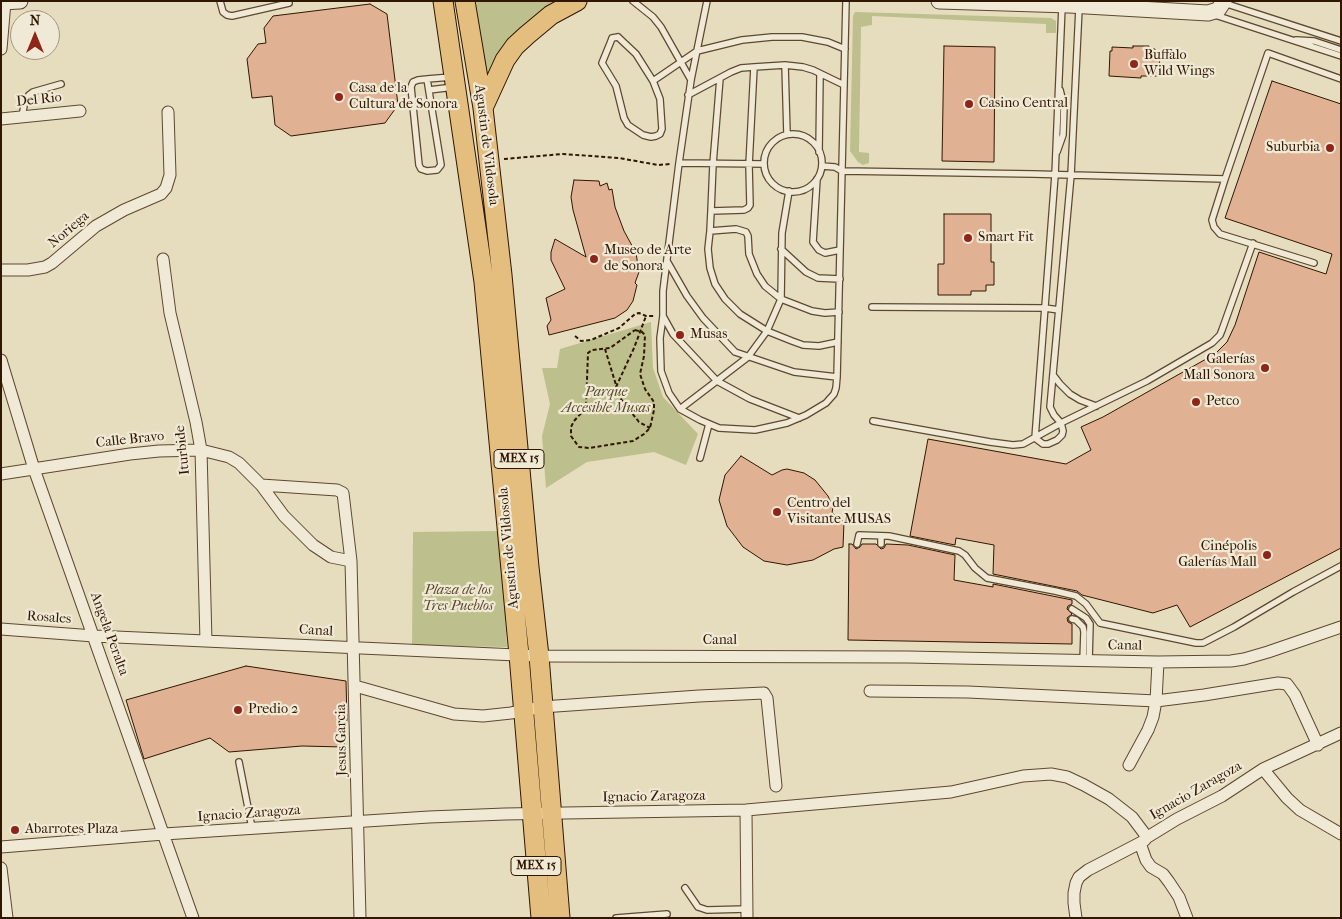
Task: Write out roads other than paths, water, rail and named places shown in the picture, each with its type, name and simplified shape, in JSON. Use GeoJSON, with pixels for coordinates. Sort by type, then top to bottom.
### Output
{"type":"FeatureCollection","features":[{"type":"Feature","properties":{"kind":"main road","name":"Agustin de Vildosola"},"geometry":{"type":"LineString","coordinates":[[443,1],[484,282],[519,655],[533,709],[552,814],[560,918]]}},
{"type":"Feature","properties":{"kind":"main road","name":"Agustin de Vildosola"},"geometry":{"type":"LineString","coordinates":[[465,1],[483,108],[502,275],[539,656],[533,709],[532,814],[541,918]]}},
{"type":"Feature","properties":{"kind":"main road"},"geometry":{"type":"LineString","coordinates":[[483,108],[505,60],[515,46],[551,15],[577,1]]}},
{"type":"Feature","properties":{"kind":"street"},"geometry":{"type":"LineString","coordinates":[[939,1],[1070,4],[1208,13],[1218,10],[1224,2]]}},
{"type":"Feature","properties":{"kind":"street"},"geometry":{"type":"LineString","coordinates":[[1,49],[8,2]]}},
{"type":"Feature","properties":{"kind":"street","name":"Del Rio"},"geometry":{"type":"LineString","coordinates":[[1,119],[80,111]]}},
{"type":"Feature","properties":{"kind":"street","name":"Noriega"},"geometry":{"type":"LineString","coordinates":[[1,270],[28,270],[45,267],[96,226],[124,210],[161,194],[169,182],[168,112]]}},
{"type":"Feature","properties":{"kind":"street","name":"Iturbide"},"geometry":{"type":"LineString","coordinates":[[163,259],[170,313],[201,450],[206,641]]}},
{"type":"Feature","properties":{"kind":"street","name":"Angela Peralta"},"geometry":{"type":"LineString","coordinates":[[1,360],[34,469],[193,918]]}},
{"type":"Feature","properties":{"kind":"street","name":"Calle Bravo"},"geometry":{"type":"LineString","coordinates":[[1,474],[130,454],[201,450],[229,457],[239,463],[261,485]]}},
{"type":"Feature","properties":{"kind":"street"},"geometry":{"type":"LineString","coordinates":[[261,485],[284,516],[312,545],[331,557],[352,561]]}},
{"type":"Feature","properties":{"kind":"street","name":"Jesus Garcia"},"geometry":{"type":"LineString","coordinates":[[261,485],[342,492],[344,496],[352,561],[360,918]]}},
{"type":"Feature","properties":{"kind":"street","name":"Canal"},"geometry":{"type":"LineString","coordinates":[[94,636],[539,656],[908,657],[1158,662],[1244,659],[1341,627]]}},
{"type":"Feature","properties":{"kind":"street","name":"Rosales"},"geometry":{"type":"LineString","coordinates":[[1,630],[94,636]]}},
{"type":"Feature","properties":{"kind":"street"},"geometry":{"type":"LineString","coordinates":[[1129,765],[1153,717],[1156,701],[1158,662]]}},
{"type":"Feature","properties":{"kind":"street"},"geometry":{"type":"LineString","coordinates":[[870,691],[977,692],[1156,701],[1278,682],[1287,684],[1295,695],[1318,745]]}},
{"type":"Feature","properties":{"kind":"street"},"geometry":{"type":"LineString","coordinates":[[355,686],[454,714],[483,716],[533,709],[699,696],[764,694],[767,698],[776,786]]}},
{"type":"Feature","properties":{"kind":"street","name":"Ignacio Zaragoza"},"geometry":{"type":"LineString","coordinates":[[1,847],[164,834],[429,817],[746,810],[951,792],[1023,776],[1051,774],[1067,777],[1109,799],[1132,817],[1140,826],[1143,841],[1177,819],[1222,796],[1263,769],[1341,733]]}},
{"type":"Feature","properties":{"kind":"street","name":"Ignacio Zaragoza"},"geometry":{"type":"LineString","coordinates":[[1263,769],[1293,804],[1341,834]]}},
{"type":"Feature","properties":{"kind":"street"},"geometry":{"type":"LineString","coordinates":[[746,810],[747,913]]}},
{"type":"Feature","properties":{"kind":"street"},"geometry":{"type":"LineString","coordinates":[[1076,918],[1074,893],[1079,877],[1088,870],[1143,841],[1146,860],[1151,867],[1163,874],[1169,882],[1179,897],[1186,918]]}},
{"type":"Feature","properties":{"kind":"street"},"geometry":{"type":"LineString","coordinates":[[1,868],[7,918]]}},
{"type":"Feature","properties":{"kind":"lane"},"geometry":{"type":"LineString","coordinates":[[220,1],[223,12],[232,16],[289,3]]}},
{"type":"Feature","properties":{"kind":"lane"},"geometry":{"type":"LineString","coordinates":[[633,1],[657,22],[691,80]]}},
{"type":"Feature","properties":{"kind":"lane"},"geometry":{"type":"LineString","coordinates":[[707,1],[688,95],[679,163],[664,291],[660,338],[661,371],[669,393],[680,409],[719,428],[755,430],[787,424],[821,406],[834,394],[837,377],[839,312],[846,1]]}},
{"type":"Feature","properties":{"kind":"lane"},"geometry":{"type":"LineString","coordinates":[[1224,2],[1341,41]]}},
{"type":"Feature","properties":{"kind":"lane"},"geometry":{"type":"LineString","coordinates":[[1034,438],[1055,175],[1059,86],[1070,4]]}},
{"type":"Feature","properties":{"kind":"lane"},"geometry":{"type":"LineString","coordinates":[[1034,438],[1043,444],[1053,443],[1062,435],[1061,423],[1050,407],[1070,175],[1070,4]]}},
{"type":"Feature","properties":{"kind":"lane"},"geometry":{"type":"LineString","coordinates":[[1208,13],[1341,56]]}},
{"type":"Feature","properties":{"kind":"lane"},"geometry":{"type":"LineString","coordinates":[[653,82],[698,51],[742,40],[802,37],[828,42],[845,49]]}},
{"type":"Feature","properties":{"kind":"lane"},"geometry":{"type":"LineString","coordinates":[[612,38],[621,38],[631,49],[653,82],[660,99],[662,129],[660,134],[651,137],[643,135],[628,125],[624,118],[616,86],[602,63],[612,38]]}},
{"type":"Feature","properties":{"kind":"lane"},"geometry":{"type":"LineString","coordinates":[[1289,40],[1314,41],[1341,50]]}},
{"type":"Feature","properties":{"kind":"lane"},"geometry":{"type":"LineString","coordinates":[[1314,263],[1220,234],[1214,227],[1212,220],[1268,53],[1341,79]]}},
{"type":"Feature","properties":{"kind":"lane"},"geometry":{"type":"LineString","coordinates":[[688,95],[741,68],[785,65],[808,68],[844,85]]}},
{"type":"Feature","properties":{"kind":"lane"},"geometry":{"type":"LineString","coordinates":[[785,65],[788,134]]}},
{"type":"Feature","properties":{"kind":"lane"},"geometry":{"type":"LineString","coordinates":[[711,211],[748,208],[750,205],[749,165],[754,67]]}},
{"type":"Feature","properties":{"kind":"lane"},"geometry":{"type":"LineString","coordinates":[[820,74],[819,152],[822,166],[817,178],[813,242],[822,252],[840,250]]}},
{"type":"Feature","properties":{"kind":"lane"},"geometry":{"type":"LineString","coordinates":[[720,78],[708,249],[710,268],[715,284],[725,299],[740,314],[767,331],[803,345],[819,346],[838,342]]}},
{"type":"Feature","properties":{"kind":"lane"},"geometry":{"type":"LineString","coordinates":[[427,79],[441,165],[437,170],[427,171],[421,169],[419,165],[411,87],[413,82],[427,79],[455,82]]}},
{"type":"Feature","properties":{"kind":"lane"},"geometry":{"type":"LineString","coordinates":[[429,90],[455,82]]}},
{"type":"Feature","properties":{"kind":"lane"},"geometry":{"type":"LineString","coordinates":[[22,118],[25,100],[29,94],[62,84]]}},
{"type":"Feature","properties":{"kind":"lane"},"geometry":{"type":"LineString","coordinates":[[817,178],[808,187],[797,191],[780,189],[767,176],[764,164],[769,146],[778,138],[788,134],[804,136],[814,144],[819,152]]}},
{"type":"Feature","properties":{"kind":"lane"},"geometry":{"type":"LineString","coordinates":[[679,163],[764,164]]}},
{"type":"Feature","properties":{"kind":"lane"},"geometry":{"type":"LineString","coordinates":[[822,166],[834,167],[842,171],[1225,180]]}},
{"type":"Feature","properties":{"kind":"lane"},"geometry":{"type":"LineString","coordinates":[[680,409],[748,357],[767,331],[781,299],[781,249],[789,191]]}},
{"type":"Feature","properties":{"kind":"lane"},"geometry":{"type":"LineString","coordinates":[[710,230],[736,229],[746,232],[749,254],[757,274],[765,286],[781,299],[812,311],[825,313],[839,312]]}},
{"type":"Feature","properties":{"kind":"lane"},"geometry":{"type":"LineString","coordinates":[[873,421],[1013,446],[1023,444],[1147,380],[1216,340],[1222,330],[1254,243]]}},
{"type":"Feature","properties":{"kind":"lane"},"geometry":{"type":"LineString","coordinates":[[781,249],[806,272],[818,278],[840,279]]}},
{"type":"Feature","properties":{"kind":"lane"},"geometry":{"type":"LineString","coordinates":[[667,261],[687,296],[703,318],[735,352],[794,372],[837,377]]}},
{"type":"Feature","properties":{"kind":"lane"},"geometry":{"type":"LineString","coordinates":[[872,307],[1045,308],[1059,310]]}},
{"type":"Feature","properties":{"kind":"lane"},"geometry":{"type":"LineString","coordinates":[[663,316],[673,334],[717,381],[750,399],[799,418]]}},
{"type":"Feature","properties":{"kind":"lane"},"geometry":{"type":"LineString","coordinates":[[1053,375],[1070,394],[1096,406]]}},
{"type":"Feature","properties":{"kind":"lane"},"geometry":{"type":"LineString","coordinates":[[700,458],[709,424]]}},
{"type":"Feature","properties":{"kind":"lane"},"geometry":{"type":"LineString","coordinates":[[857,544],[858,535],[881,536],[913,544],[959,551],[987,578],[1076,596],[1086,604],[1100,623],[1196,643],[1203,643],[1234,627],[1341,566]]}},
{"type":"Feature","properties":{"kind":"lane"},"geometry":{"type":"LineString","coordinates":[[880,544],[881,536]]}},
{"type":"Feature","properties":{"kind":"lane"},"geometry":{"type":"LineString","coordinates":[[1072,609],[1086,618],[1090,624],[1091,632],[1086,661]]}},
{"type":"Feature","properties":{"kind":"lane"},"geometry":{"type":"LineString","coordinates":[[1072,619],[1076,620],[1083,627],[1086,661]]}},
{"type":"Feature","properties":{"kind":"lane"},"geometry":{"type":"LineString","coordinates":[[239,762],[252,828]]}},
{"type":"Feature","properties":{"kind":"lane"},"geometry":{"type":"LineString","coordinates":[[685,888],[698,907],[707,910],[747,913]]}},
{"type":"Feature","properties":{"kind":"lane"},"geometry":{"type":"LineString","coordinates":[[616,918],[667,914]]}},
{"type":"Feature","properties":{"kind":"place","name":"Buffalo Wild Wings"},"geometry":{"type":"Point","coordinates":[1134,64]}},
{"type":"Feature","properties":{"kind":"place","name":"Casa de la Cultura de Sonora"},"geometry":{"type":"Point","coordinates":[339,97]}},
{"type":"Feature","properties":{"kind":"place","name":"Casino Central"},"geometry":{"type":"Point","coordinates":[969,104]}},
{"type":"Feature","properties":{"kind":"place","name":"Suburbia"},"geometry":{"type":"Point","coordinates":[1330,148]}},
{"type":"Feature","properties":{"kind":"place","name":"Smart Fit"},"geometry":{"type":"Point","coordinates":[968,238]}},
{"type":"Feature","properties":{"kind":"place","name":"Museo de Arte de Sonora"},"geometry":{"type":"Point","coordinates":[594,259]}},
{"type":"Feature","properties":{"kind":"place","name":"Musas"},"geometry":{"type":"Point","coordinates":[680,335]}},
{"type":"Feature","properties":{"kind":"place","name":"Galerías Mall Sonora"},"geometry":{"type":"Point","coordinates":[1265,368]}},
{"type":"Feature","properties":{"kind":"place","name":"Petco"},"geometry":{"type":"Point","coordinates":[1196,402]}},
{"type":"Feature","properties":{"kind":"place","name":"Centro del Visitante MUSAS"},"geometry":{"type":"Point","coordinates":[777,512]}},
{"type":"Feature","properties":{"kind":"place","name":"Cinépolis Galerías Mall"},"geometry":{"type":"Point","coordinates":[1267,555]}},
{"type":"Feature","properties":{"kind":"place","name":"Predio 2"},"geometry":{"type":"Point","coordinates":[238,710]}},
{"type":"Feature","properties":{"kind":"place","name":"Abarrotes Plaza"},"geometry":{"type":"Point","coordinates":[15,830]}},
{"type":"Feature","properties":{"kind":"park label","name":"Parque Accesible Musas"},"geometry":{"type":"Point","coordinates":[606,402]}},
{"type":"Feature","properties":{"kind":"park label","name":"Plaza de los Tres Pueblos"},"geometry":{"type":"Point","coordinates":[458,600]}}]}
